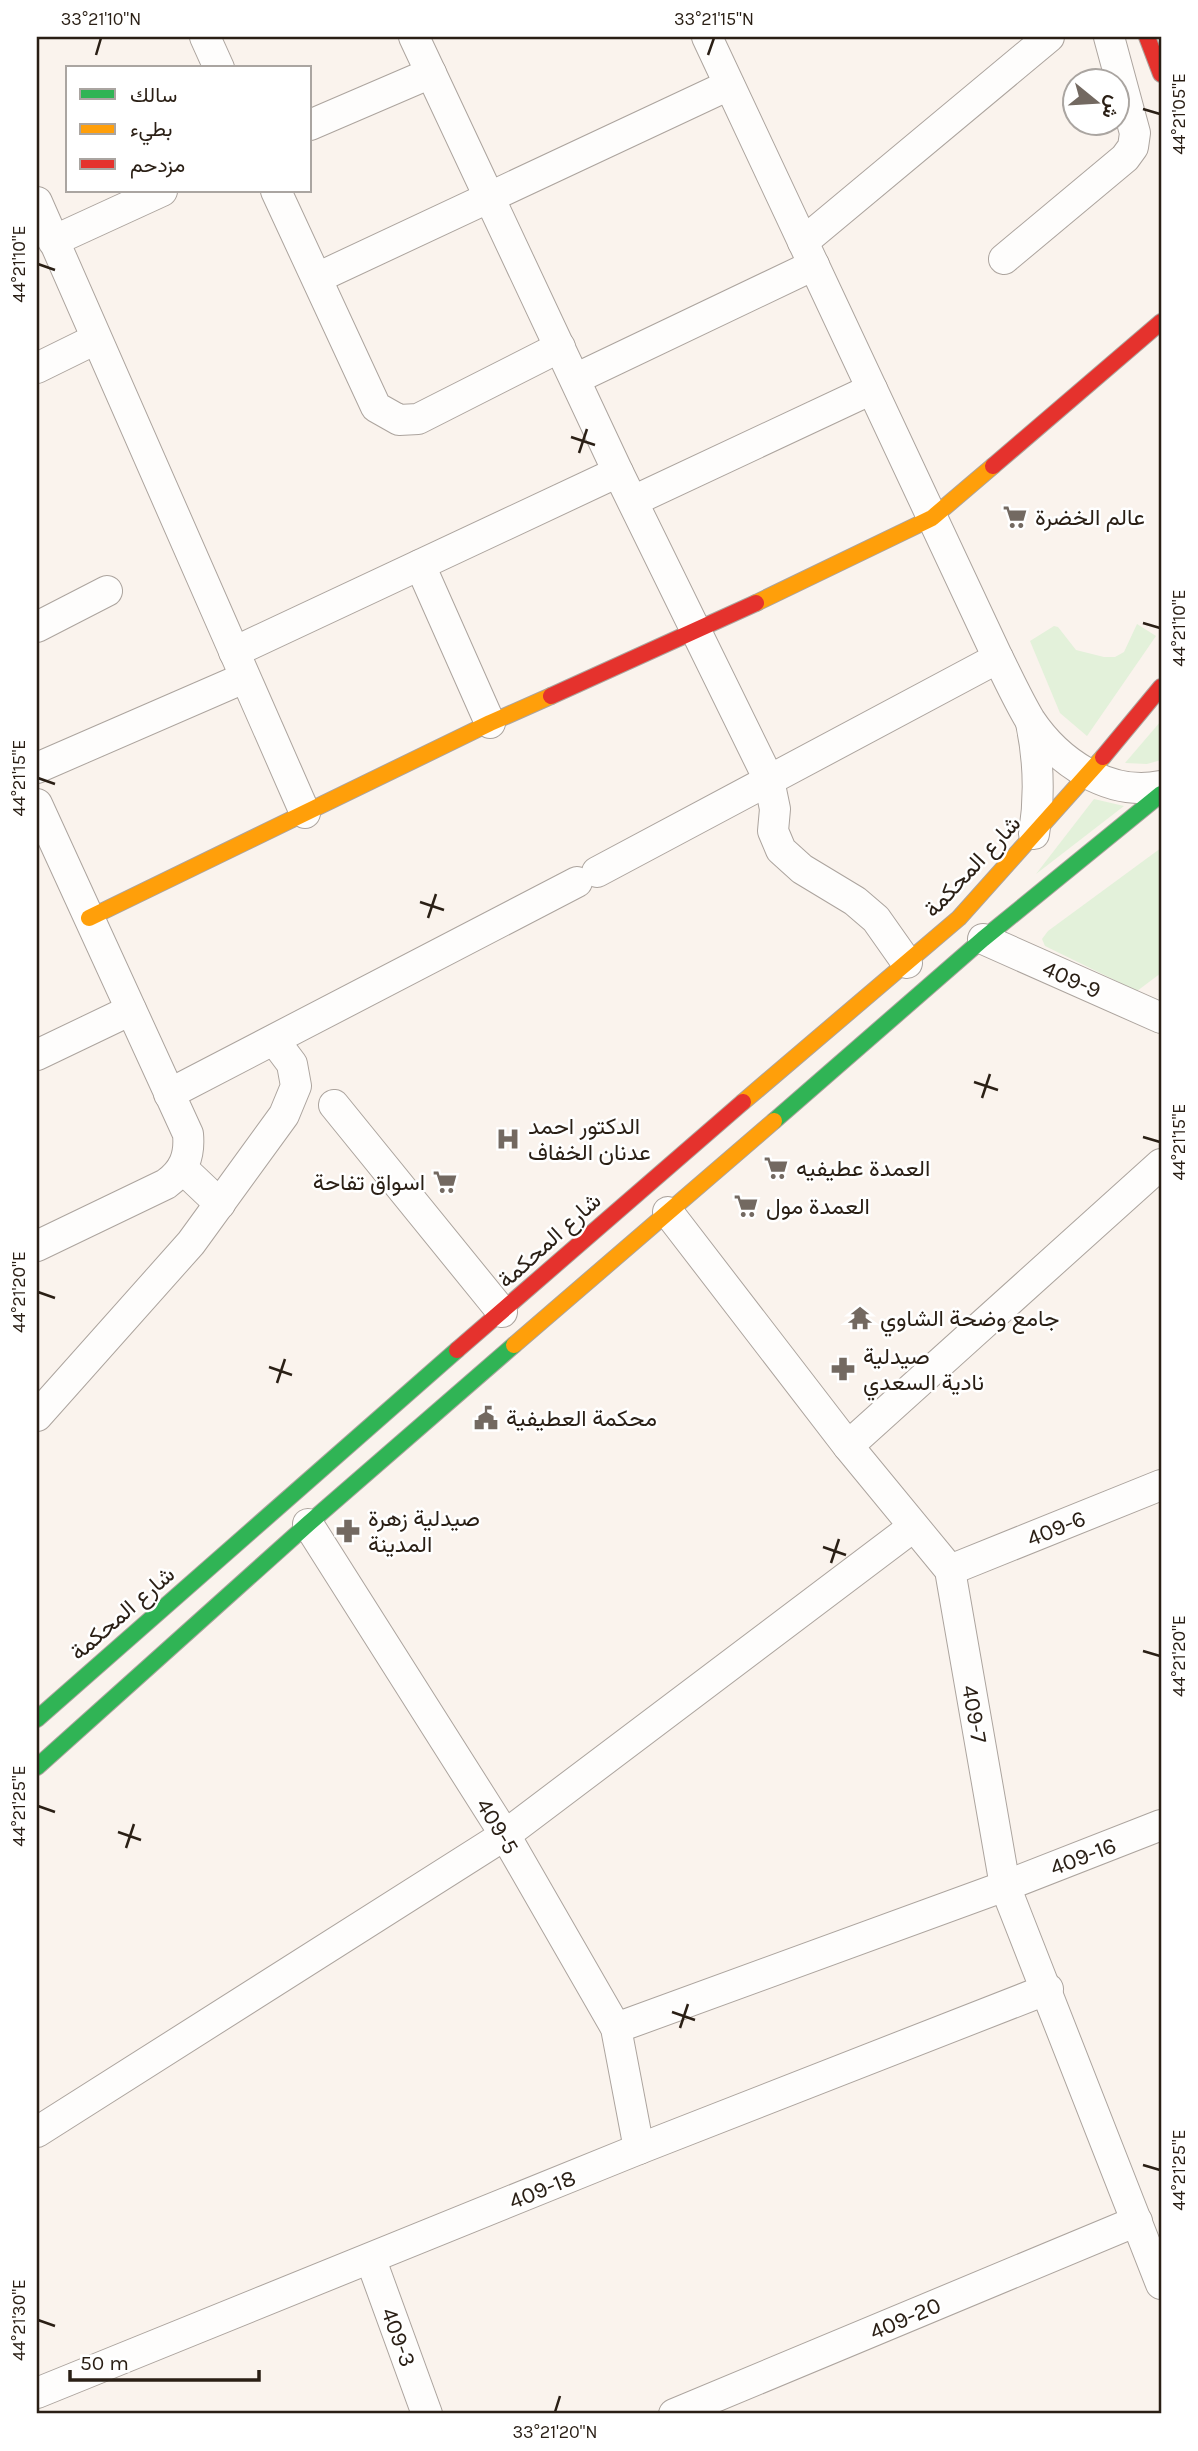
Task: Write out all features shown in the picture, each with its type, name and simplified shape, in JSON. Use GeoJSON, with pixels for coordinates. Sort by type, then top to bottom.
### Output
{"type":"FeatureCollection","features":[{"type":"Feature","properties":{"kind":"main road"},"geometry":{"type":"LineString","coordinates":[[1147,37],[1161,74]]}},
{"type":"Feature","properties":{"kind":"main road"},"geometry":{"type":"LineString","coordinates":[[89,918],[490,723],[696,632],[932,518],[1161,322]]}},
{"type":"Feature","properties":{"kind":"main road","name":"شارع المحكمة"},"geometry":{"type":"LineString","coordinates":[[37,1719],[645,1185],[959,918],[1089,774],[1161,687]]}},
{"type":"Feature","properties":{"kind":"main road"},"geometry":{"type":"LineString","coordinates":[[37,1767],[308,1524],[983,939],[1161,794]]}},
{"type":"Feature","properties":{"kind":"street"},"geometry":{"type":"LineString","coordinates":[[205,37],[218,66]]}},
{"type":"Feature","properties":{"kind":"street"},"geometry":{"type":"LineString","coordinates":[[415,37],[618,472],[769,780],[775,809],[773,831],[781,850],[802,869],[855,901],[876,919],[907,963]]}},
{"type":"Feature","properties":{"kind":"street"},"geometry":{"type":"LineString","coordinates":[[707,37],[998,658],[1030,719],[1063,757],[1089,774],[1118,786],[1134,789],[1161,786]]}},
{"type":"Feature","properties":{"kind":"street"},"geometry":{"type":"LineString","coordinates":[[575,379],[808,254],[1049,37]]}},
{"type":"Feature","properties":{"kind":"street"},"geometry":{"type":"LineString","coordinates":[[1004,259],[1125,158],[1133,147],[1135,133],[1109,37]]}},
{"type":"Feature","properties":{"kind":"street"},"geometry":{"type":"LineString","coordinates":[[312,124],[431,73]]}},
{"type":"Feature","properties":{"kind":"street"},"geometry":{"type":"LineString","coordinates":[[317,278],[729,85]]}},
{"type":"Feature","properties":{"kind":"street"},"geometry":{"type":"LineString","coordinates":[[53,240],[160,192]]}},
{"type":"Feature","properties":{"kind":"street"},"geometry":{"type":"LineString","coordinates":[[276,192],[376,407],[399,420],[418,419],[559,346]]}},
{"type":"Feature","properties":{"kind":"street"},"geometry":{"type":"LineString","coordinates":[[38,210],[305,813]]}},
{"type":"Feature","properties":{"kind":"street"},"geometry":{"type":"LineString","coordinates":[[37,368],[96,339]]}},
{"type":"Feature","properties":{"kind":"street"},"geometry":{"type":"LineString","coordinates":[[633,501],[872,389]]}},
{"type":"Feature","properties":{"kind":"street"},"geometry":{"type":"LineString","coordinates":[[37,768],[239,665],[420,565],[618,472]]}},
{"type":"Feature","properties":{"kind":"street"},"geometry":{"type":"LineString","coordinates":[[420,565],[490,723]]}},
{"type":"Feature","properties":{"kind":"street"},"geometry":{"type":"LineString","coordinates":[[37,627],[107,591]]}},
{"type":"Feature","properties":{"kind":"street"},"geometry":{"type":"LineString","coordinates":[[169,1094],[587,877],[998,658]]}},
{"type":"Feature","properties":{"kind":"street"},"geometry":{"type":"LineString","coordinates":[[1030,719],[1037,751],[1039,783],[1034,834]]}},
{"type":"Feature","properties":{"kind":"street"},"geometry":{"type":"LineString","coordinates":[[37,804],[43,834],[89,918],[188,1135],[189,1146],[182,1168],[166,1184],[37,1246]]}},
{"type":"Feature","properties":{"kind":"street","name":"409-9"},"geometry":{"type":"LineString","coordinates":[[983,939],[1161,1018]]}},
{"type":"Feature","properties":{"kind":"street"},"geometry":{"type":"LineString","coordinates":[[37,1055],[131,1010]]}},
{"type":"Feature","properties":{"kind":"street"},"geometry":{"type":"LineString","coordinates":[[37,1416],[191,1244],[284,1115],[296,1086],[292,1064],[274,1040]]}},
{"type":"Feature","properties":{"kind":"street"},"geometry":{"type":"LineString","coordinates":[[334,1105],[502,1312]]}},
{"type":"Feature","properties":{"kind":"street"},"geometry":{"type":"LineString","coordinates":[[848,1446],[1161,1164]]}},
{"type":"Feature","properties":{"kind":"street"},"geometry":{"type":"LineString","coordinates":[[182,1168],[220,1204]]}},
{"type":"Feature","properties":{"kind":"street"},"geometry":{"type":"LineString","coordinates":[[668,1212],[848,1446],[950,1570]]}},
{"type":"Feature","properties":{"kind":"street","name":"409-6"},"geometry":{"type":"LineString","coordinates":[[950,1570],[1161,1485]]}},
{"type":"Feature","properties":{"kind":"street","name":"409-5"},"geometry":{"type":"LineString","coordinates":[[308,1524],[505,1835],[615,2028],[639,2149]]}},
{"type":"Feature","properties":{"kind":"street"},"geometry":{"type":"LineString","coordinates":[[37,2132],[505,1835],[913,1527]]}},
{"type":"Feature","properties":{"kind":"street","name":"409-7"},"geometry":{"type":"LineString","coordinates":[[950,1570],[1005,1886],[1048,1989],[1161,2284]]}},
{"type":"Feature","properties":{"kind":"street","name":"409-16"},"geometry":{"type":"LineString","coordinates":[[615,2028],[1005,1886],[1161,1825]]}},
{"type":"Feature","properties":{"kind":"street","name":"409-18"},"geometry":{"type":"LineString","coordinates":[[37,2393],[371,2260],[639,2149],[1048,1989]]}},
{"type":"Feature","properties":{"kind":"street","name":"409-20"},"geometry":{"type":"LineString","coordinates":[[674,2414],[1137,2221]]}},
{"type":"Feature","properties":{"kind":"street","name":"409-3"},"geometry":{"type":"LineString","coordinates":[[371,2260],[427,2414]]}},
{"type":"Feature","properties":{"kind":"green space"},"geometry":{"type":"Polygon","coordinates":[[[1137,624],[1156,636],[1087,736],[1060,713],[1030,641],[1054,626],[1058,627],[1076,650],[1115,657],[1124,652],[1137,624]]]}},
{"type":"Feature","properties":{"kind":"green space"},"geometry":{"type":"Polygon","coordinates":[[[1161,721],[1161,760],[1147,764],[1125,763],[1161,721]]]}},
{"type":"Feature","properties":{"kind":"green space"},"geometry":{"type":"Polygon","coordinates":[[[1094,799],[1124,806],[1036,874],[1094,799]]]}},
{"type":"Feature","properties":{"kind":"green space"},"geometry":{"type":"Polygon","coordinates":[[[1161,848],[1161,973],[1137,991],[1045,946],[1042,939],[1048,931],[1161,848]]]}},
{"type":"Feature","properties":{"kind":"traffic: fast"},"geometry":{"type":"LineString","coordinates":[[774,1121],[983,939],[1161,794]]}},
{"type":"Feature","properties":{"kind":"traffic: fast"},"geometry":{"type":"LineString","coordinates":[[37,1767],[308,1524],[514,1345]]}},
{"type":"Feature","properties":{"kind":"traffic: fast"},"geometry":{"type":"LineString","coordinates":[[37,1719],[457,1350]]}},
{"type":"Feature","properties":{"kind":"traffic: slow"},"geometry":{"type":"LineString","coordinates":[[756,603],[932,518],[993,466]]}},
{"type":"Feature","properties":{"kind":"traffic: slow"},"geometry":{"type":"LineString","coordinates":[[89,918],[551,696]]}},
{"type":"Feature","properties":{"kind":"traffic: slow"},"geometry":{"type":"LineString","coordinates":[[743,1102],[959,918],[1103,757]]}},
{"type":"Feature","properties":{"kind":"traffic: slow"},"geometry":{"type":"LineString","coordinates":[[514,1345],[774,1121]]}},
{"type":"Feature","properties":{"kind":"traffic: jam"},"geometry":{"type":"LineString","coordinates":[[1147,37],[1161,74]]}},
{"type":"Feature","properties":{"kind":"traffic: jam"},"geometry":{"type":"LineString","coordinates":[[993,466],[1161,322]]}},
{"type":"Feature","properties":{"kind":"traffic: jam"},"geometry":{"type":"LineString","coordinates":[[551,696],[756,603]]}},
{"type":"Feature","properties":{"kind":"traffic: jam"},"geometry":{"type":"LineString","coordinates":[[1103,757],[1161,687]]}},
{"type":"Feature","properties":{"kind":"traffic: jam"},"geometry":{"type":"LineString","coordinates":[[457,1350],[743,1102]]}},
{"type":"Feature","properties":{"kind":"place","name":"عالم الخضرة"},"geometry":{"type":"Point","coordinates":[1015,517]}},
{"type":"Feature","properties":{"kind":"place","name":"الدكتور احمد عدنان الخفاف"},"geometry":{"type":"Point","coordinates":[508,1139]}},
{"type":"Feature","properties":{"kind":"place","name":"العمدة عطيفيه"},"geometry":{"type":"Point","coordinates":[776,1168]}},
{"type":"Feature","properties":{"kind":"place","name":"اسواق تفاحة"},"geometry":{"type":"Point","coordinates":[445,1182]}},
{"type":"Feature","properties":{"kind":"place","name":"العمدة مول"},"geometry":{"type":"Point","coordinates":[746,1206]}},
{"type":"Feature","properties":{"kind":"place","name":"جامع وضحة الشاوي"},"geometry":{"type":"Point","coordinates":[860,1318]}},
{"type":"Feature","properties":{"kind":"place","name":"صيدلية نادية السعدي"},"geometry":{"type":"Point","coordinates":[843,1369]}},
{"type":"Feature","properties":{"kind":"place","name":"محكمة العطيفية"},"geometry":{"type":"Point","coordinates":[486,1418]}},
{"type":"Feature","properties":{"kind":"place","name":"صيدلية زهرة المدينة"},"geometry":{"type":"Point","coordinates":[348,1531]}}]}
